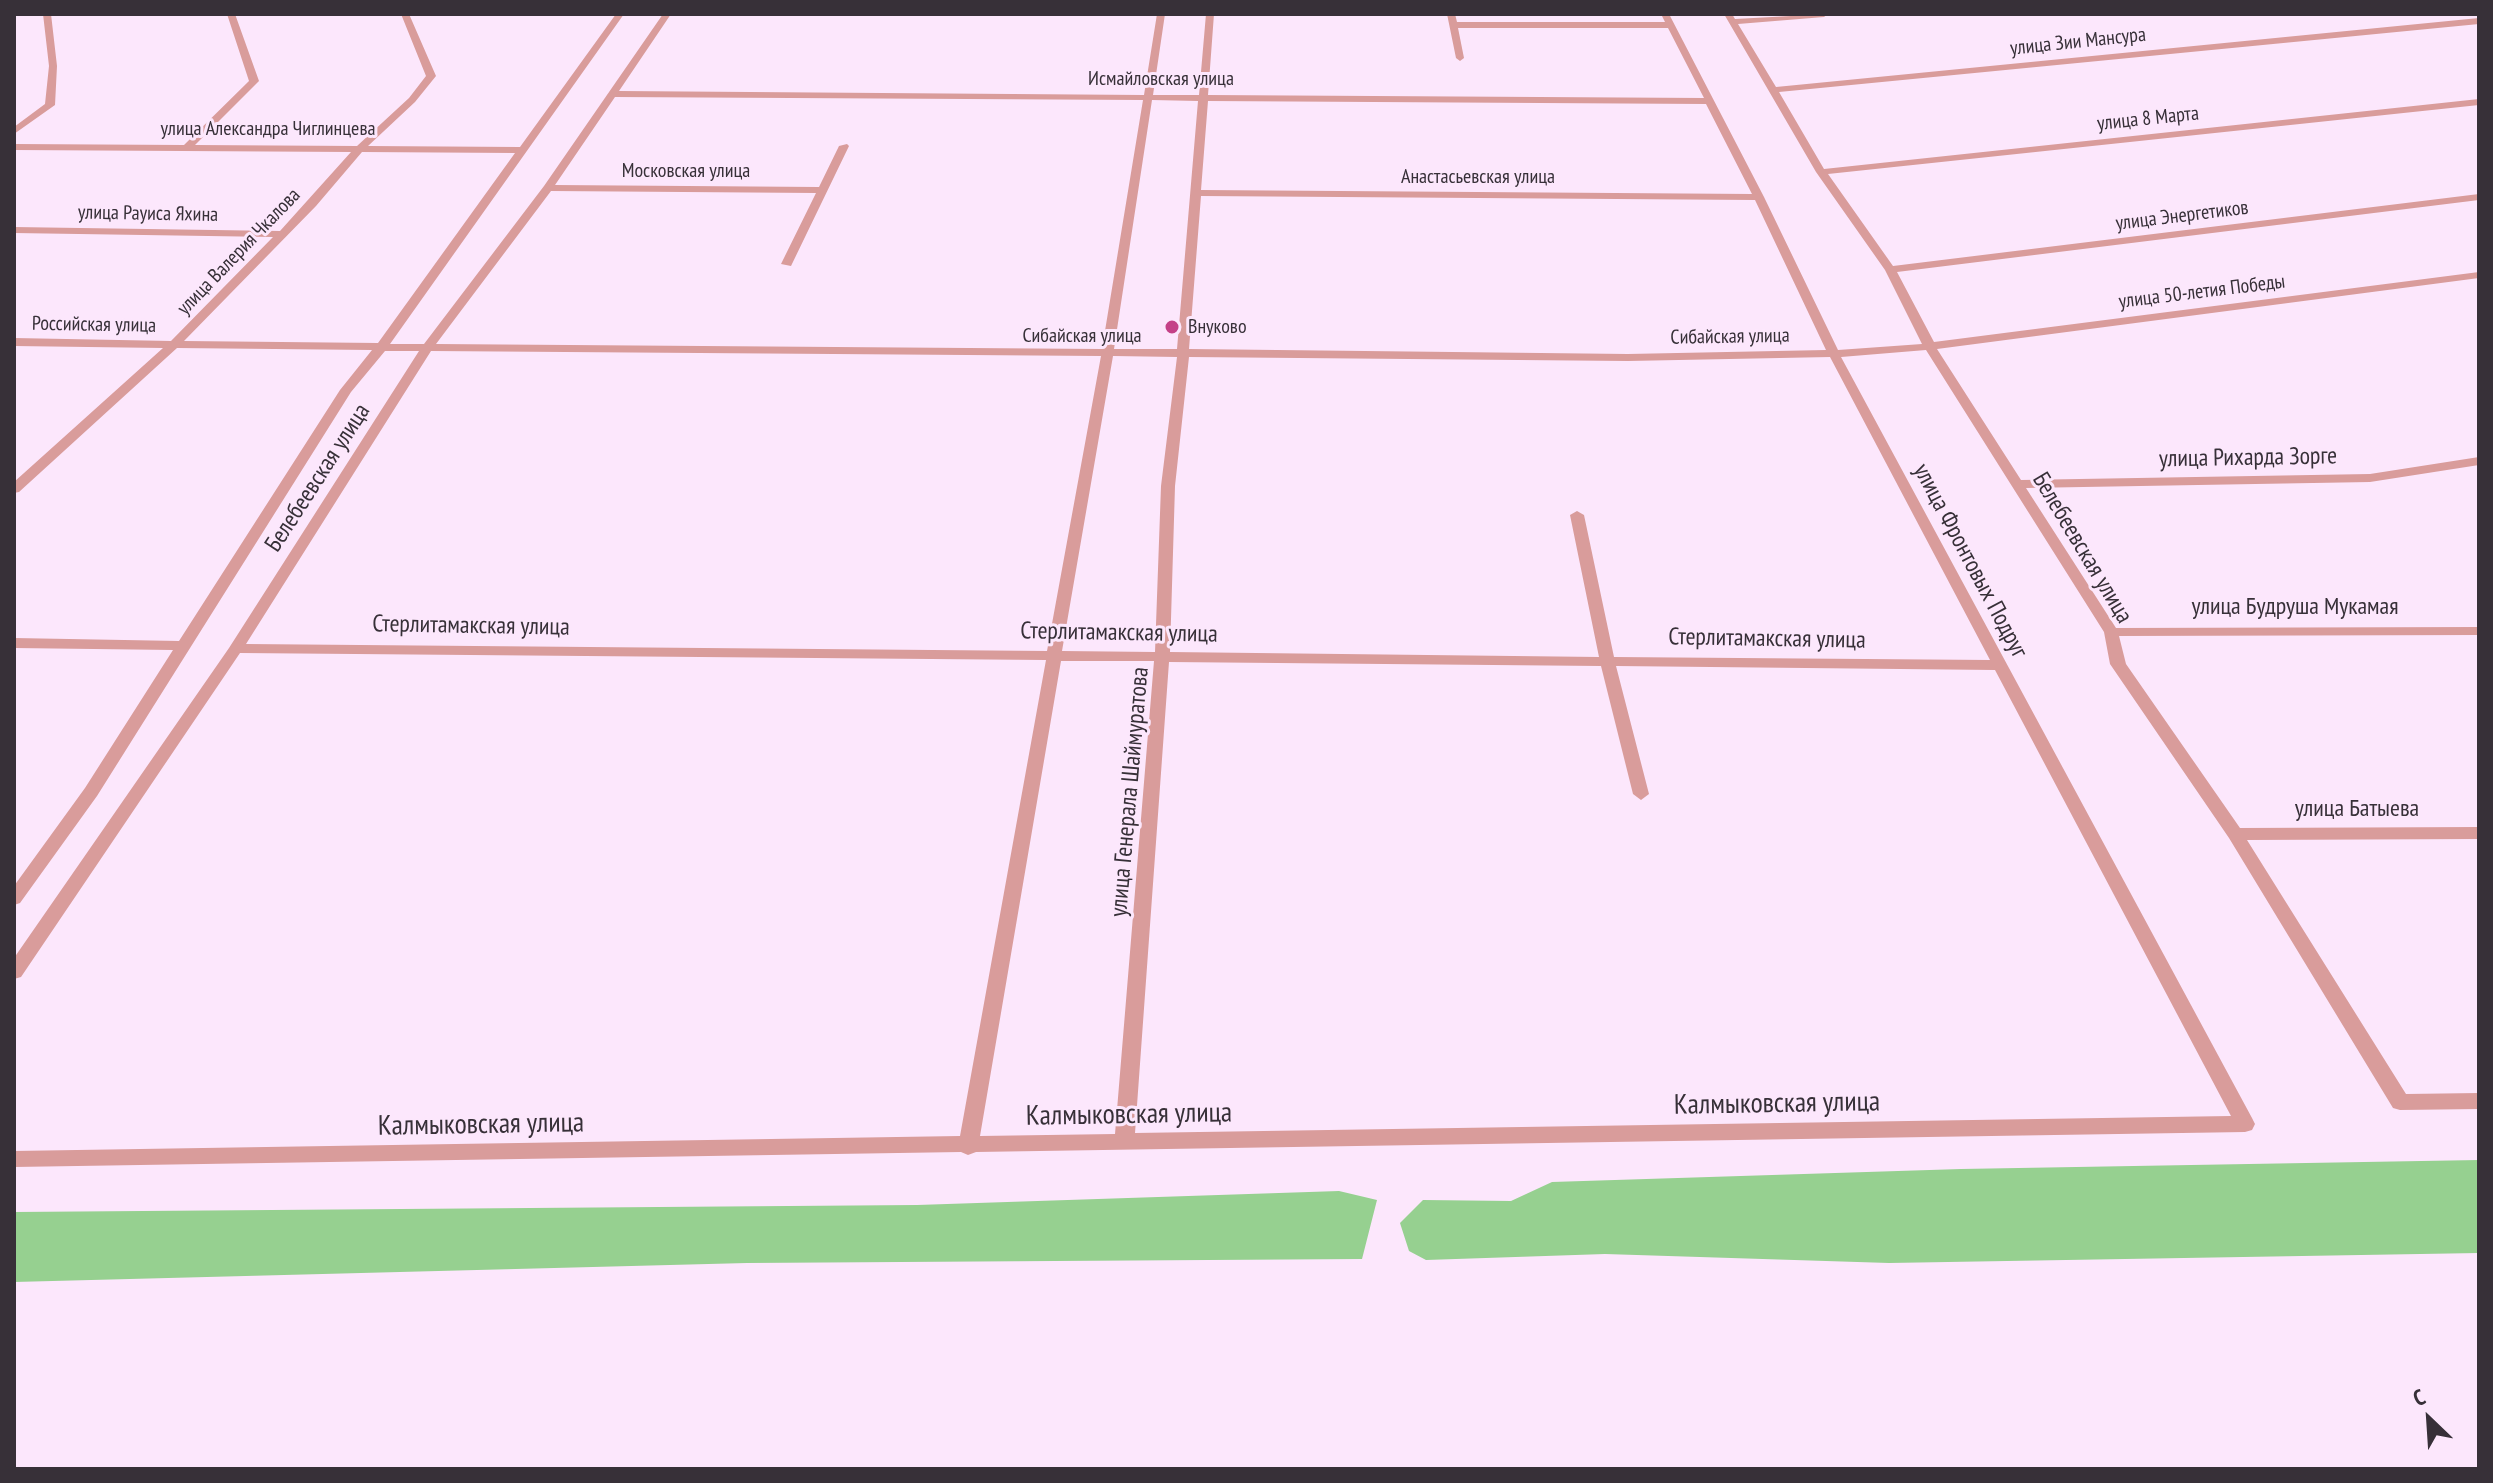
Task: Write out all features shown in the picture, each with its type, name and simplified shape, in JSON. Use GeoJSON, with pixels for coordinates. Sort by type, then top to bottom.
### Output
{"type":"FeatureCollection","features":[{"type":"Feature","properties":{"kind":"street"},"geometry":{"type":"LineString","coordinates":[[14,131],[50,105],[53,66],[47,14]]}},
{"type":"Feature","properties":{"kind":"street"},"geometry":{"type":"LineString","coordinates":[[188,147],[254,81],[231,14]]}},
{"type":"Feature","properties":{"kind":"street","name":"улица Валерия Чкалова"},"geometry":{"type":"LineString","coordinates":[[14,489],[20,476],[174,344],[282,234],[361,147],[412,100],[431,76],[405,14]]}},
{"type":"Feature","properties":{"kind":"street","name":"Белебеевская улица"},"geometry":{"type":"LineString","coordinates":[[14,972],[236,648],[427,348],[548,188],[667,14]]}},
{"type":"Feature","properties":{"kind":"street"},"geometry":{"type":"LineString","coordinates":[[968,1147],[1051,656],[1107,354],[1161,14]]}},
{"type":"Feature","properties":{"kind":"street","name":"улица Генерала Шаймуратова"},"geometry":{"type":"LineString","coordinates":[[1124,1143],[1162,657],[1168,486],[1206,97],[1210,14]]}},
{"type":"Feature","properties":{"kind":"street"},"geometry":{"type":"LineString","coordinates":[[1451,14],[1460,58]]}},
{"type":"Feature","properties":{"kind":"street"},"geometry":{"type":"LineString","coordinates":[[1730,18],[1824,14]]}},
{"type":"Feature","properties":{"kind":"street"},"geometry":{"type":"LineString","coordinates":[[2442,14],[2479,31]]}},
{"type":"Feature","properties":{"kind":"street","name":"Белебеевская улица"},"geometry":{"type":"LineString","coordinates":[[14,899],[91,792],[346,390],[382,346],[617,15]]}},
{"type":"Feature","properties":{"kind":"street","name":"Белебеевская улица"},"geometry":{"type":"LineString","coordinates":[[1730,18],[1776,90],[1821,172],[1890,270],[1929,345],[2111,632],[2118,664],[2235,834],[2400,1102],[2479,1101]]}},
{"type":"Feature","properties":{"kind":"street"},"geometry":{"type":"LineString","coordinates":[[1454,25],[1668,19]]}},
{"type":"Feature","properties":{"kind":"street","name":"улица Фронтовых Подруг"},"geometry":{"type":"LineString","coordinates":[[1668,19],[1759,197],[1834,354],[2245,1124]]}},
{"type":"Feature","properties":{"kind":"street","name":"улица Зии Мансура"},"geometry":{"type":"LineString","coordinates":[[1776,90],[2479,21]]}},
{"type":"Feature","properties":{"kind":"street","name":"Исмайловская улица"},"geometry":{"type":"LineString","coordinates":[[613,94],[1710,101]]}},
{"type":"Feature","properties":{"kind":"street","name":"улица 8 Марта"},"geometry":{"type":"LineString","coordinates":[[1821,172],[2479,102]]}},
{"type":"Feature","properties":{"kind":"street"},"geometry":{"type":"LineString","coordinates":[[787,264],[844,146]]}},
{"type":"Feature","properties":{"kind":"street","name":"улица Александра Чиглинцева"},"geometry":{"type":"LineString","coordinates":[[14,147],[522,150]]}},
{"type":"Feature","properties":{"kind":"street","name":"Московская улица"},"geometry":{"type":"LineString","coordinates":[[548,188],[824,190]]}},
{"type":"Feature","properties":{"kind":"street","name":"Анастасьевская улица"},"geometry":{"type":"LineString","coordinates":[[1197,193],[1759,197]]}},
{"type":"Feature","properties":{"kind":"street","name":"улица Энергетиков"},"geometry":{"type":"LineString","coordinates":[[1890,270],[2479,197]]}},
{"type":"Feature","properties":{"kind":"street","name":"улица Рауиса Яхина"},"geometry":{"type":"LineString","coordinates":[[14,230],[282,234]]}},
{"type":"Feature","properties":{"kind":"street","name":"улица 50-летия Победы"},"geometry":{"type":"LineString","coordinates":[[1929,345],[2479,275]]}},
{"type":"Feature","properties":{"kind":"street","name":"Российская улица"},"geometry":{"type":"LineString","coordinates":[[14,342],[382,346]]}},
{"type":"Feature","properties":{"kind":"street","name":"Сибайская улица"},"geometry":{"type":"LineString","coordinates":[[382,346],[1529,358],[1834,354],[1929,345]]}},
{"type":"Feature","properties":{"kind":"street","name":"улица Рихарда Зорге"},"geometry":{"type":"LineString","coordinates":[[2017,484],[2370,478],[2479,461]]}},
{"type":"Feature","properties":{"kind":"street"},"geometry":{"type":"LineString","coordinates":[[1577,515],[1607,661],[1641,794]]}},
{"type":"Feature","properties":{"kind":"street","name":"улица Будруша Мукамая"},"geometry":{"type":"LineString","coordinates":[[2111,632],[2479,631]]}},
{"type":"Feature","properties":{"kind":"street"},"geometry":{"type":"LineString","coordinates":[[14,643],[185,646]]}},
{"type":"Feature","properties":{"kind":"street","name":"Стерлитамакская улица"},"geometry":{"type":"LineString","coordinates":[[236,648],[2001,665]]}},
{"type":"Feature","properties":{"kind":"street","name":"улица Батыева"},"geometry":{"type":"LineString","coordinates":[[2235,834],[2479,833]]}},
{"type":"Feature","properties":{"kind":"street","name":"Калмыковская улица"},"geometry":{"type":"LineString","coordinates":[[14,1159],[968,1147],[2245,1124]]}},
{"type":"Feature","properties":{"kind":"green space"},"geometry":{"type":"Polygon","coordinates":[[[2479,1160],[2479,1253],[1889,1263],[1605,1254],[1426,1260],[1409,1251],[1400,1223],[1423,1200],[1511,1201],[1552,1182],[1961,1169],[2479,1160]]]}},
{"type":"Feature","properties":{"kind":"green space"},"geometry":{"type":"Polygon","coordinates":[[[1339,1191],[1377,1200],[1362,1259],[747,1263],[14,1282],[14,1212],[917,1205],[1339,1191]]]}},
{"type":"Feature","properties":{"kind":"place","name":"Внуково"},"geometry":{"type":"Point","coordinates":[1172,327]}}]}
